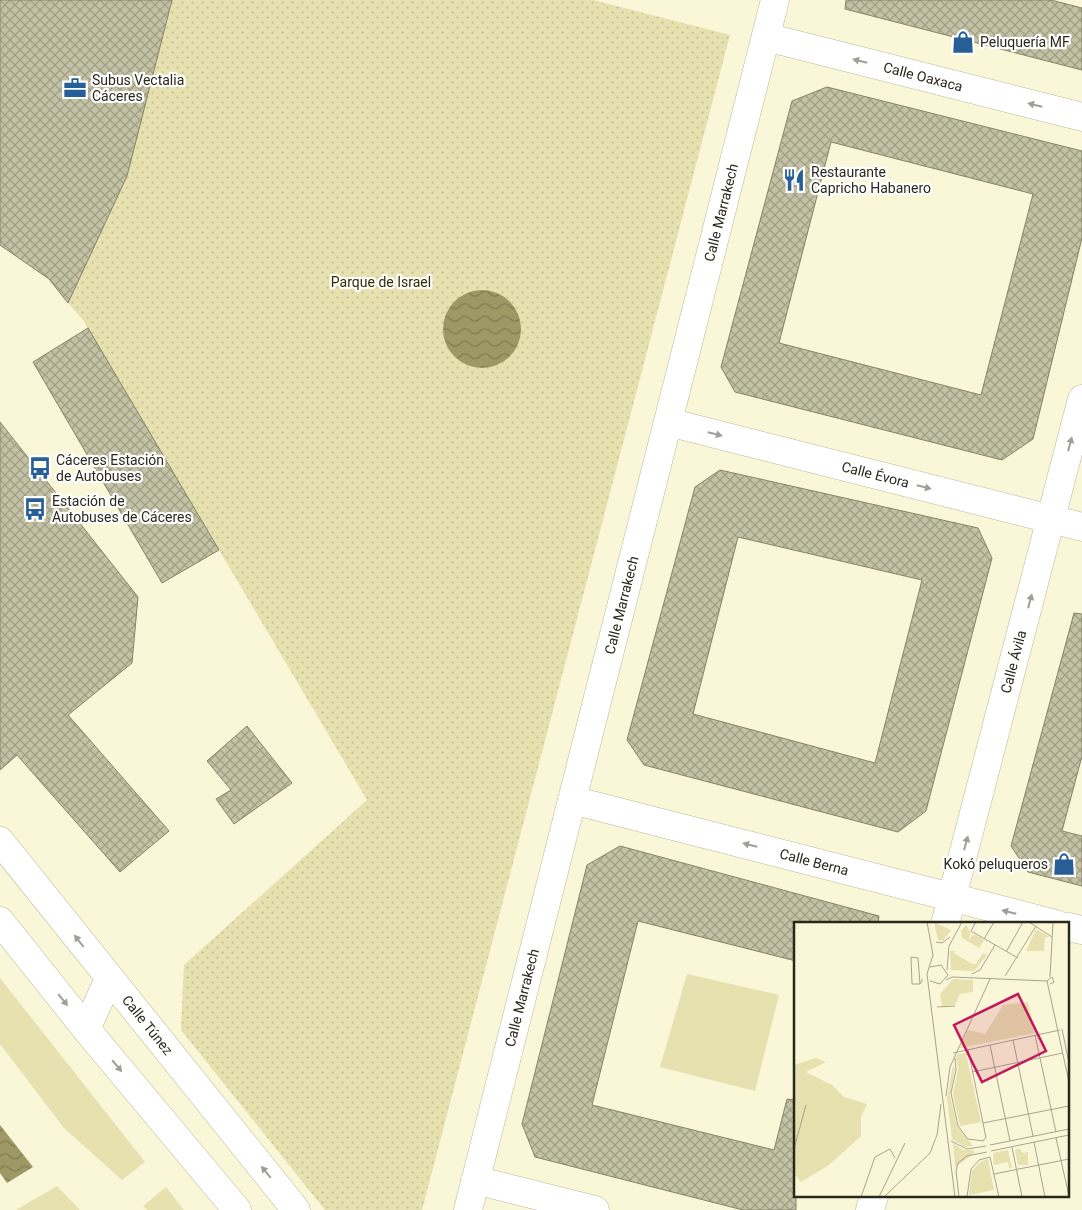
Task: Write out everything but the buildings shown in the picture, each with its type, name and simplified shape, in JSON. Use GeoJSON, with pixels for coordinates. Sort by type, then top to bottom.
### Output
{"type":"FeatureCollection","features":[{"type":"Feature","properties":{"kind":"street","name":"Calle Marrakech"},"geometry":{"type":"LineString","coordinates":[[468,1210],[775,0]]}},
{"type":"Feature","properties":{"kind":"street","name":"Calle Oaxaca"},"geometry":{"type":"LineString","coordinates":[[766,37],[1082,117]]}},
{"type":"Feature","properties":{"kind":"street","name":"Calle Ávila"},"geometry":{"type":"LineString","coordinates":[[946,922],[1082,399]]}},
{"type":"Feature","properties":{"kind":"street","name":"Calle Évora"},"geometry":{"type":"LineString","coordinates":[[668,422],[1082,527]]}},
{"type":"Feature","properties":{"kind":"street","name":"Calle Berna"},"geometry":{"type":"LineString","coordinates":[[572,800],[1048,922]]}},
{"type":"Feature","properties":{"kind":"street","name":"Calle Túnez"},"geometry":{"type":"LineString","coordinates":[[0,841],[296,1210]]}},
{"type":"Feature","properties":{"kind":"street"},"geometry":{"type":"LineString","coordinates":[[0,921],[86,1029],[237,1210]]}},
{"type":"Feature","properties":{"kind":"street"},"geometry":{"type":"LineString","coordinates":[[86,1029],[109,979]]}},
{"type":"Feature","properties":{"kind":"street"},"geometry":{"type":"LineString","coordinates":[[475,1180],[595,1210]]}},
{"type":"Feature","properties":{"kind":"green space","name":"Parque de Israel"},"geometry":{"type":"Polygon","coordinates":[[[172,0],[593,0],[730,35],[422,1210],[325,1210],[181,1030],[184,965],[367,800],[83,320],[68,303],[127,176],[172,0]]]}},
{"type":"Feature","properties":{"kind":"green space"},"geometry":{"type":"Polygon","coordinates":[[[687,974],[779,995],[755,1091],[660,1067],[687,974]]]}},
{"type":"Feature","properties":{"kind":"green space"},"geometry":{"type":"Polygon","coordinates":[[[0,978],[145,1162],[122,1180],[64,1128],[0,1044],[0,978]]]}},
{"type":"Feature","properties":{"kind":"green space"},"geometry":{"type":"Polygon","coordinates":[[[57,1186],[80,1210],[16,1210],[57,1186]]]}},
{"type":"Feature","properties":{"kind":"green space"},"geometry":{"type":"Polygon","coordinates":[[[166,1187],[184,1210],[147,1210],[143,1206],[166,1187]]]}},
{"type":"Feature","properties":{"kind":"water"},"geometry":{"type":"Polygon","coordinates":[[[482,290],[497,293],[509,302],[518,314],[521,329],[518,344],[509,356],[497,365],[482,368],[467,365],[455,356],[446,344],[443,329],[446,314],[455,302],[467,293],[482,290]]]}},
{"type":"Feature","properties":{"kind":"water"},"geometry":{"type":"Polygon","coordinates":[[[0,1125],[33,1167],[7,1183],[0,1173],[0,1125]]]}},
{"type":"Feature","properties":{"kind":"place","name":"Peluquería MF"},"geometry":{"type":"Point","coordinates":[963,42]}},
{"type":"Feature","properties":{"kind":"place","name":"Subus Vectalia Cáceres"},"geometry":{"type":"Point","coordinates":[75,88]}},
{"type":"Feature","properties":{"kind":"place","name":"Restaurante Capricho Habanero"},"geometry":{"type":"Point","coordinates":[794,180]}},
{"type":"Feature","properties":{"kind":"place","name":"Cáceres Estación de Autobuses"},"geometry":{"type":"Point","coordinates":[40,468]}},
{"type":"Feature","properties":{"kind":"place","name":"Estación de Autobuses de Cáceres"},"geometry":{"type":"Point","coordinates":[35,509]}},
{"type":"Feature","properties":{"kind":"place","name":"Kokó peluqueros"},"geometry":{"type":"Point","coordinates":[1064,864]}}]}
